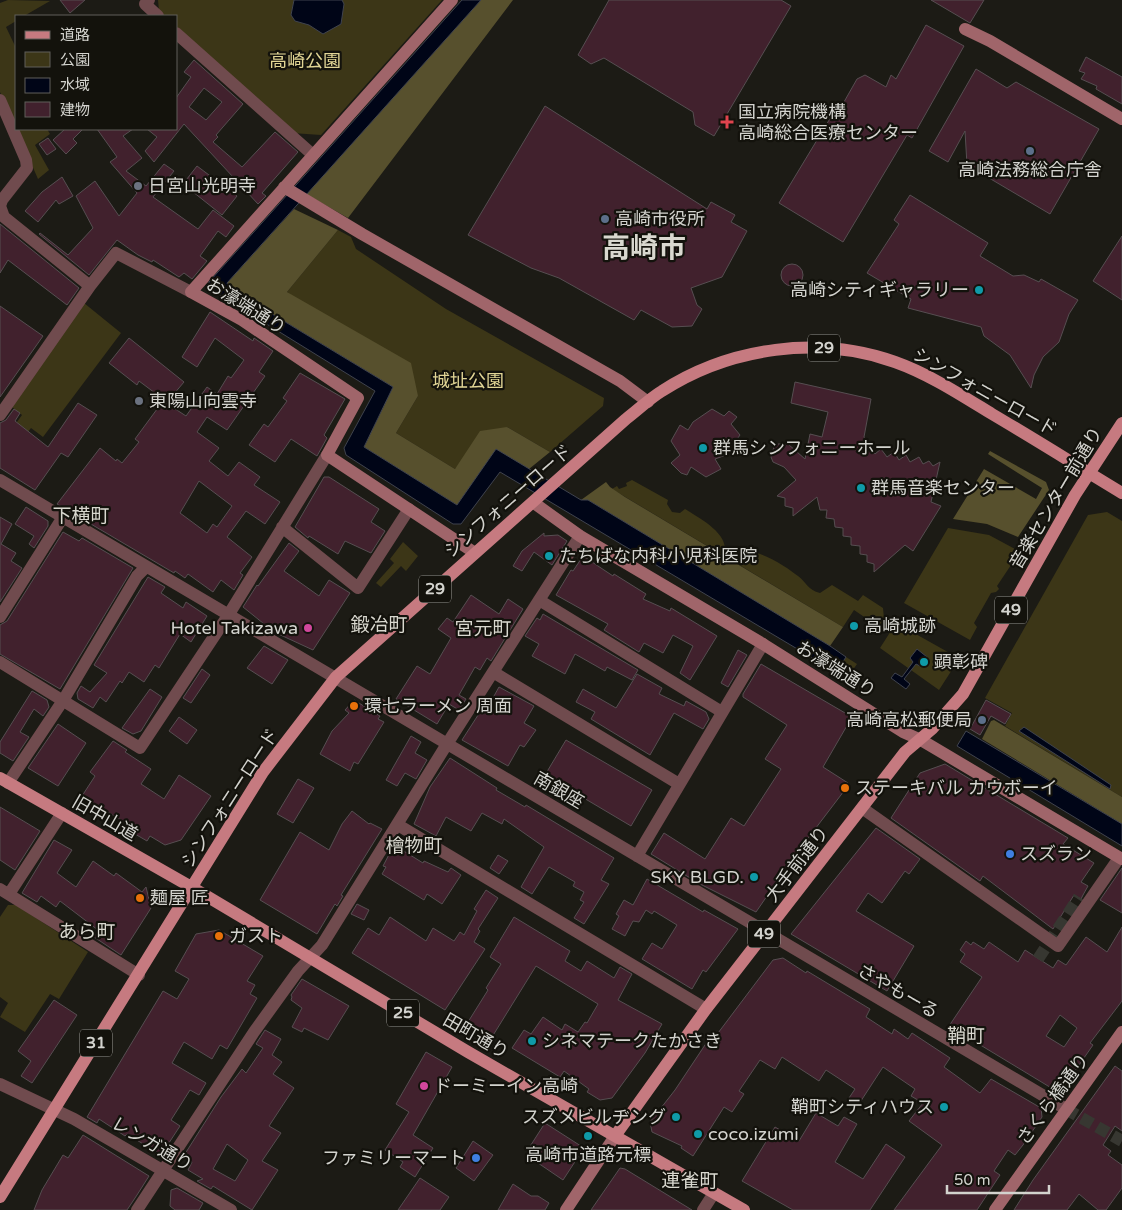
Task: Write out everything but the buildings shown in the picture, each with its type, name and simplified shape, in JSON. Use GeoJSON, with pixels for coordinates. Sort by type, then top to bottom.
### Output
{"type":"FeatureCollection","features":[{"type":"Feature","properties":{"kind":"main road","name":"シンフォニーロード"},"geometry":{"type":"LineString","coordinates":[[0,1197],[193,888],[263,772],[336,677],[475,553],[662,391],[715,366],[746,355],[804,347],[849,350],[895,362],[933,380],[1089,473]]}},
{"type":"Feature","properties":{"kind":"main road","name":"音楽センター前通り"},"geometry":{"type":"LineString","coordinates":[[922,740],[963,694],[1089,473],[1122,423]]}},
{"type":"Feature","properties":{"kind":"main road","name":"29"},"geometry":{"type":"LineString","coordinates":[[1089,473],[1122,493]]}},
{"type":"Feature","properties":{"kind":"main road","name":"大手前通り"},"geometry":{"type":"LineString","coordinates":[[615,1136],[706,1009],[906,752],[922,740]]}},
{"type":"Feature","properties":{"kind":"main road","name":"旧中山道"},"geometry":{"type":"LineString","coordinates":[[4,780],[193,888]]}},
{"type":"Feature","properties":{"kind":"main road","name":"田町通り"},"geometry":{"type":"LineString","coordinates":[[193,888],[744,1210]]}},
{"type":"Feature","properties":{"kind":"street"},"geometry":{"type":"LineString","coordinates":[[148,0],[145,4],[157,15]]}},
{"type":"Feature","properties":{"kind":"street","name":"お濠端通り"},"geometry":{"type":"LineString","coordinates":[[327,455],[358,398],[242,320],[191,292],[287,188],[313,155],[452,0]]}},
{"type":"Feature","properties":{"kind":"street"},"geometry":{"type":"LineString","coordinates":[[965,29],[990,41],[1122,119]]}},
{"type":"Feature","properties":{"kind":"street"},"geometry":{"type":"LineString","coordinates":[[178,35],[313,155]]}},
{"type":"Feature","properties":{"kind":"street"},"geometry":{"type":"LineString","coordinates":[[0,100],[26,160],[27,168],[2,200],[1,212],[90,286]]}},
{"type":"Feature","properties":{"kind":"street"},"geometry":{"type":"LineString","coordinates":[[287,188],[620,381],[648,402]]}},
{"type":"Feature","properties":{"kind":"street"},"geometry":{"type":"LineString","coordinates":[[0,415],[116,252],[191,292]]}},
{"type":"Feature","properties":{"kind":"street"},"geometry":{"type":"LineString","coordinates":[[0,662],[64,699],[140,748],[228,614],[327,455],[475,553]]}},
{"type":"Feature","properties":{"kind":"street","name":"南銀座"},"geometry":{"type":"LineString","coordinates":[[0,480],[766,932]]}},
{"type":"Feature","properties":{"kind":"street","name":"お濠端通り"},"geometry":{"type":"LineString","coordinates":[[534,502],[580,536],[763,644],[902,732],[922,740],[1121,858]]}},
{"type":"Feature","properties":{"kind":"street"},"geometry":{"type":"LineString","coordinates":[[282,527],[358,588],[409,509]]}},
{"type":"Feature","properties":{"kind":"street"},"geometry":{"type":"LineString","coordinates":[[0,617],[63,517]]}},
{"type":"Feature","properties":{"kind":"street"},"geometry":{"type":"LineString","coordinates":[[138,1210],[254,1032],[310,957],[322,945],[447,744],[580,536]]}},
{"type":"Feature","properties":{"kind":"street"},"geometry":{"type":"LineString","coordinates":[[4,780],[64,699],[137,576],[146,567]]}},
{"type":"Feature","properties":{"kind":"street"},"geometry":{"type":"LineString","coordinates":[[539,600],[722,712]]}},
{"type":"Feature","properties":{"kind":"street"},"geometry":{"type":"LineString","coordinates":[[637,856],[763,644]]}},
{"type":"Feature","properties":{"kind":"street"},"geometry":{"type":"LineString","coordinates":[[493,672],[679,784]]}},
{"type":"Feature","properties":{"kind":"street"},"geometry":{"type":"LineString","coordinates":[[862,808],[1058,946],[1121,858]]}},
{"type":"Feature","properties":{"kind":"street"},"geometry":{"type":"LineString","coordinates":[[62,813],[5,892],[138,975]]}},
{"type":"Feature","properties":{"kind":"street"},"geometry":{"type":"LineString","coordinates":[[398,825],[706,1009]]}},
{"type":"Feature","properties":{"kind":"street","name":"さやもーる"},"geometry":{"type":"LineString","coordinates":[[766,932],[1056,1106],[1066,1109]]}},
{"type":"Feature","properties":{"kind":"street","name":"さくら橋通り"},"geometry":{"type":"LineString","coordinates":[[995,1210],[1122,1032]]}},
{"type":"Feature","properties":{"kind":"street","name":"レンガ通り"},"geometry":{"type":"LineString","coordinates":[[0,1084],[74,1119],[231,1210]]}},
{"type":"Feature","properties":{"kind":"street"},"geometry":{"type":"LineString","coordinates":[[566,1210],[615,1136]]}},
{"type":"Feature","properties":{"kind":"street"},"geometry":{"type":"LineString","coordinates":[[703,1210],[714,1193]]}},
{"type":"Feature","properties":{"kind":"green space"},"geometry":{"type":"Polygon","coordinates":[[[8,0],[50,1],[26,15],[15,15],[15,22],[6,27],[15,46],[15,127],[0,92],[0,3],[8,0]]]}},
{"type":"Feature","properties":{"kind":"green space","name":"高崎公園"},"geometry":{"type":"Polygon","coordinates":[[[158,0],[442,0],[321,135],[292,133],[178,28],[178,15],[164,15],[159,11],[158,0]]]}},
{"type":"Feature","properties":{"kind":"green space"},"geometry":{"type":"Polygon","coordinates":[[[16,130],[48,130],[50,134],[35,145],[49,170],[38,179],[16,130]]]}},
{"type":"Feature","properties":{"kind":"green space","name":"城址公園"},"geometry":{"type":"Polygon","coordinates":[[[338,230],[351,237],[356,249],[446,309],[604,398],[603,406],[550,452],[507,427],[455,469],[396,433],[418,396],[287,292],[338,230]]]}},
{"type":"Feature","properties":{"kind":"green space"},"geometry":{"type":"Polygon","coordinates":[[[84,303],[121,333],[43,437],[31,428],[20,442],[9,433],[22,415],[12,407],[84,303]]]}},
{"type":"Feature","properties":{"kind":"green space"},"geometry":{"type":"Polygon","coordinates":[[[632,480],[668,500],[667,504],[672,512],[680,513],[685,509],[705,522],[723,540],[725,547],[724,555],[726,557],[612,489],[617,486],[619,489],[627,486],[626,483],[632,480]]]}},
{"type":"Feature","properties":{"kind":"green space"},"geometry":{"type":"Polygon","coordinates":[[[1107,512],[1122,521],[1122,797],[1005,726],[1012,713],[985,698],[1088,515],[1107,512]]]}},
{"type":"Feature","properties":{"kind":"green space"},"geometry":{"type":"Polygon","coordinates":[[[948,528],[989,535],[1015,549],[1017,556],[997,586],[999,589],[991,593],[974,623],[977,627],[970,640],[904,603],[948,528]]]}},
{"type":"Feature","properties":{"kind":"green space"},"geometry":{"type":"Polygon","coordinates":[[[403,542],[418,556],[406,571],[401,566],[381,587],[376,583],[394,563],[390,559],[403,542]]]}},
{"type":"Feature","properties":{"kind":"green space"},"geometry":{"type":"Polygon","coordinates":[[[743,551],[763,555],[791,571],[816,592],[820,593],[832,585],[858,601],[863,595],[883,608],[884,619],[879,627],[854,610],[843,627],[727,558],[734,553],[743,551]]]}},
{"type":"Feature","properties":{"kind":"green space"},"geometry":{"type":"Polygon","coordinates":[[[896,623],[955,656],[957,662],[939,690],[880,648],[896,623]]]}},
{"type":"Feature","properties":{"kind":"green space"},"geometry":{"type":"Polygon","coordinates":[[[846,657],[857,664],[850,674],[845,677],[836,672],[846,657]]]}},
{"type":"Feature","properties":{"kind":"green space"},"geometry":{"type":"Polygon","coordinates":[[[8,905],[16,905],[88,952],[59,999],[50,994],[25,1032],[0,1017],[8,1003],[0,997],[0,917],[8,905]]]}},
{"type":"Feature","properties":{"kind":"shaded area"},"geometry":{"type":"Polygon","coordinates":[[[481,0],[513,0],[348,218],[306,194],[481,0]]]}},
{"type":"Feature","properties":{"kind":"shaded area"},"geometry":{"type":"Polygon","coordinates":[[[294,209],[338,230],[287,292],[411,363],[418,396],[396,433],[455,469],[480,431],[507,427],[550,452],[529,469],[496,450],[457,505],[364,447],[393,387],[229,288],[227,283],[294,209]]]}},
{"type":"Feature","properties":{"kind":"shaded area"},"geometry":{"type":"Polygon","coordinates":[[[990,451],[1046,482],[1049,490],[1018,537],[987,524],[953,519],[984,469],[1036,499],[1042,488],[988,454],[990,451]]]}},
{"type":"Feature","properties":{"kind":"shaded area"},"geometry":{"type":"Polygon","coordinates":[[[606,482],[625,497],[843,627],[830,646],[588,500],[581,500],[606,482]]]}},
{"type":"Feature","properties":{"kind":"shaded area"},"geometry":{"type":"Polygon","coordinates":[[[994,720],[1122,797],[1122,824],[982,739],[991,721],[994,720]]]}},
{"type":"Feature","properties":{"kind":"water"},"geometry":{"type":"Polygon","coordinates":[[[294,0],[342,0],[344,4],[341,24],[323,34],[309,25],[295,21],[291,15],[294,0]]]}},
{"type":"Feature","properties":{"kind":"water"},"geometry":{"type":"Polygon","coordinates":[[[462,0],[481,0],[227,283],[229,288],[393,387],[364,447],[457,505],[496,449],[581,500],[588,500],[830,646],[846,657],[836,672],[500,472],[461,524],[453,524],[346,455],[344,448],[375,391],[210,289],[209,282],[462,0]]]}},
{"type":"Feature","properties":{"kind":"water"},"geometry":{"type":"Polygon","coordinates":[[[917,649],[927,657],[920,666],[916,664],[904,679],[910,684],[906,689],[891,678],[895,673],[902,677],[913,662],[910,658],[917,649]]]}},
{"type":"Feature","properties":{"kind":"water"},"geometry":{"type":"Polygon","coordinates":[[[1024,727],[1111,785],[1110,789],[1019,731],[1024,727]]]}},
{"type":"Feature","properties":{"kind":"water"},"geometry":{"type":"Polygon","coordinates":[[[966,731],[1122,824],[1122,846],[957,746],[966,731]]]}},
{"type":"Feature","properties":{"kind":"tunnel"},"geometry":{"type":"LineString","coordinates":[[1038,959],[1079,897]]}},
{"type":"Feature","properties":{"kind":"tunnel"},"geometry":{"type":"LineString","coordinates":[[1066,1109],[1122,1141]]}},
{"type":"Feature","properties":{"kind":"place","name":"国立病院機構 高崎総合医療センター"},"geometry":{"type":"Point","coordinates":[727,122]}},
{"type":"Feature","properties":{"kind":"place","name":"高崎法務総合庁舎"},"geometry":{"type":"Point","coordinates":[1030,151]}},
{"type":"Feature","properties":{"kind":"place","name":"日宮山光明寺"},"geometry":{"type":"Point","coordinates":[138,186]}},
{"type":"Feature","properties":{"kind":"place","name":"高崎市役所"},"geometry":{"type":"Point","coordinates":[605,219]}},
{"type":"Feature","properties":{"kind":"place","name":"高崎シティギャラリー"},"geometry":{"type":"Point","coordinates":[979,290]}},
{"type":"Feature","properties":{"kind":"place","name":"東陽山向雲寺"},"geometry":{"type":"Point","coordinates":[139,401]}},
{"type":"Feature","properties":{"kind":"place","name":"群馬シンフォニーホール"},"geometry":{"type":"Point","coordinates":[703,448]}},
{"type":"Feature","properties":{"kind":"place","name":"群馬音楽センター"},"geometry":{"type":"Point","coordinates":[861,488]}},
{"type":"Feature","properties":{"kind":"place","name":"たちばな内科小児科医院"},"geometry":{"type":"Point","coordinates":[549,556]}},
{"type":"Feature","properties":{"kind":"place","name":"高崎城跡"},"geometry":{"type":"Point","coordinates":[854,626]}},
{"type":"Feature","properties":{"kind":"place","name":"Hotel Takizawa"},"geometry":{"type":"Point","coordinates":[308,628]}},
{"type":"Feature","properties":{"kind":"place","name":"顕彰碑"},"geometry":{"type":"Point","coordinates":[924,662]}},
{"type":"Feature","properties":{"kind":"place","name":"環七ラーメン 周面"},"geometry":{"type":"Point","coordinates":[354,706]}},
{"type":"Feature","properties":{"kind":"place","name":"高崎高松郵便局"},"geometry":{"type":"Point","coordinates":[982,720]}},
{"type":"Feature","properties":{"kind":"place","name":"ステーキバル カウボーイ"},"geometry":{"type":"Point","coordinates":[845,788]}},
{"type":"Feature","properties":{"kind":"place","name":"スズラン"},"geometry":{"type":"Point","coordinates":[1010,854]}},
{"type":"Feature","properties":{"kind":"place","name":"SKY BLGD."},"geometry":{"type":"Point","coordinates":[754,877]}},
{"type":"Feature","properties":{"kind":"place","name":"麺屋 匠"},"geometry":{"type":"Point","coordinates":[140,898]}},
{"type":"Feature","properties":{"kind":"place","name":"ガスト"},"geometry":{"type":"Point","coordinates":[219,936]}},
{"type":"Feature","properties":{"kind":"place","name":"シネマテークたかさき"},"geometry":{"type":"Point","coordinates":[532,1041]}},
{"type":"Feature","properties":{"kind":"place","name":"ドーミーイン高崎"},"geometry":{"type":"Point","coordinates":[424,1086]}},
{"type":"Feature","properties":{"kind":"place","name":"鞘町シティハウス"},"geometry":{"type":"Point","coordinates":[944,1107]}},
{"type":"Feature","properties":{"kind":"place","name":"スズメビルヂング"},"geometry":{"type":"Point","coordinates":[676,1117]}},
{"type":"Feature","properties":{"kind":"place","name":"coco.izumi"},"geometry":{"type":"Point","coordinates":[698,1134]}},
{"type":"Feature","properties":{"kind":"place","name":"高崎市道路元標"},"geometry":{"type":"Point","coordinates":[588,1136]}},
{"type":"Feature","properties":{"kind":"place","name":"ファミリーマート"},"geometry":{"type":"Point","coordinates":[476,1158]}},
{"type":"Feature","properties":{"kind":"district","name":"高崎市"},"geometry":{"type":"Point","coordinates":[644,248]}},
{"type":"Feature","properties":{"kind":"district","name":"下横町"},"geometry":{"type":"Point","coordinates":[81,516]}},
{"type":"Feature","properties":{"kind":"district","name":"鍛冶町"},"geometry":{"type":"Point","coordinates":[379,625]}},
{"type":"Feature","properties":{"kind":"district","name":"宮元町"},"geometry":{"type":"Point","coordinates":[483,629]}},
{"type":"Feature","properties":{"kind":"district","name":"檜物町"},"geometry":{"type":"Point","coordinates":[414,846]}},
{"type":"Feature","properties":{"kind":"district","name":"あら町"},"geometry":{"type":"Point","coordinates":[87,932]}},
{"type":"Feature","properties":{"kind":"district","name":"鞘町"},"geometry":{"type":"Point","coordinates":[966,1036]}},
{"type":"Feature","properties":{"kind":"district","name":"連雀町"},"geometry":{"type":"Point","coordinates":[690,1181]}}]}
